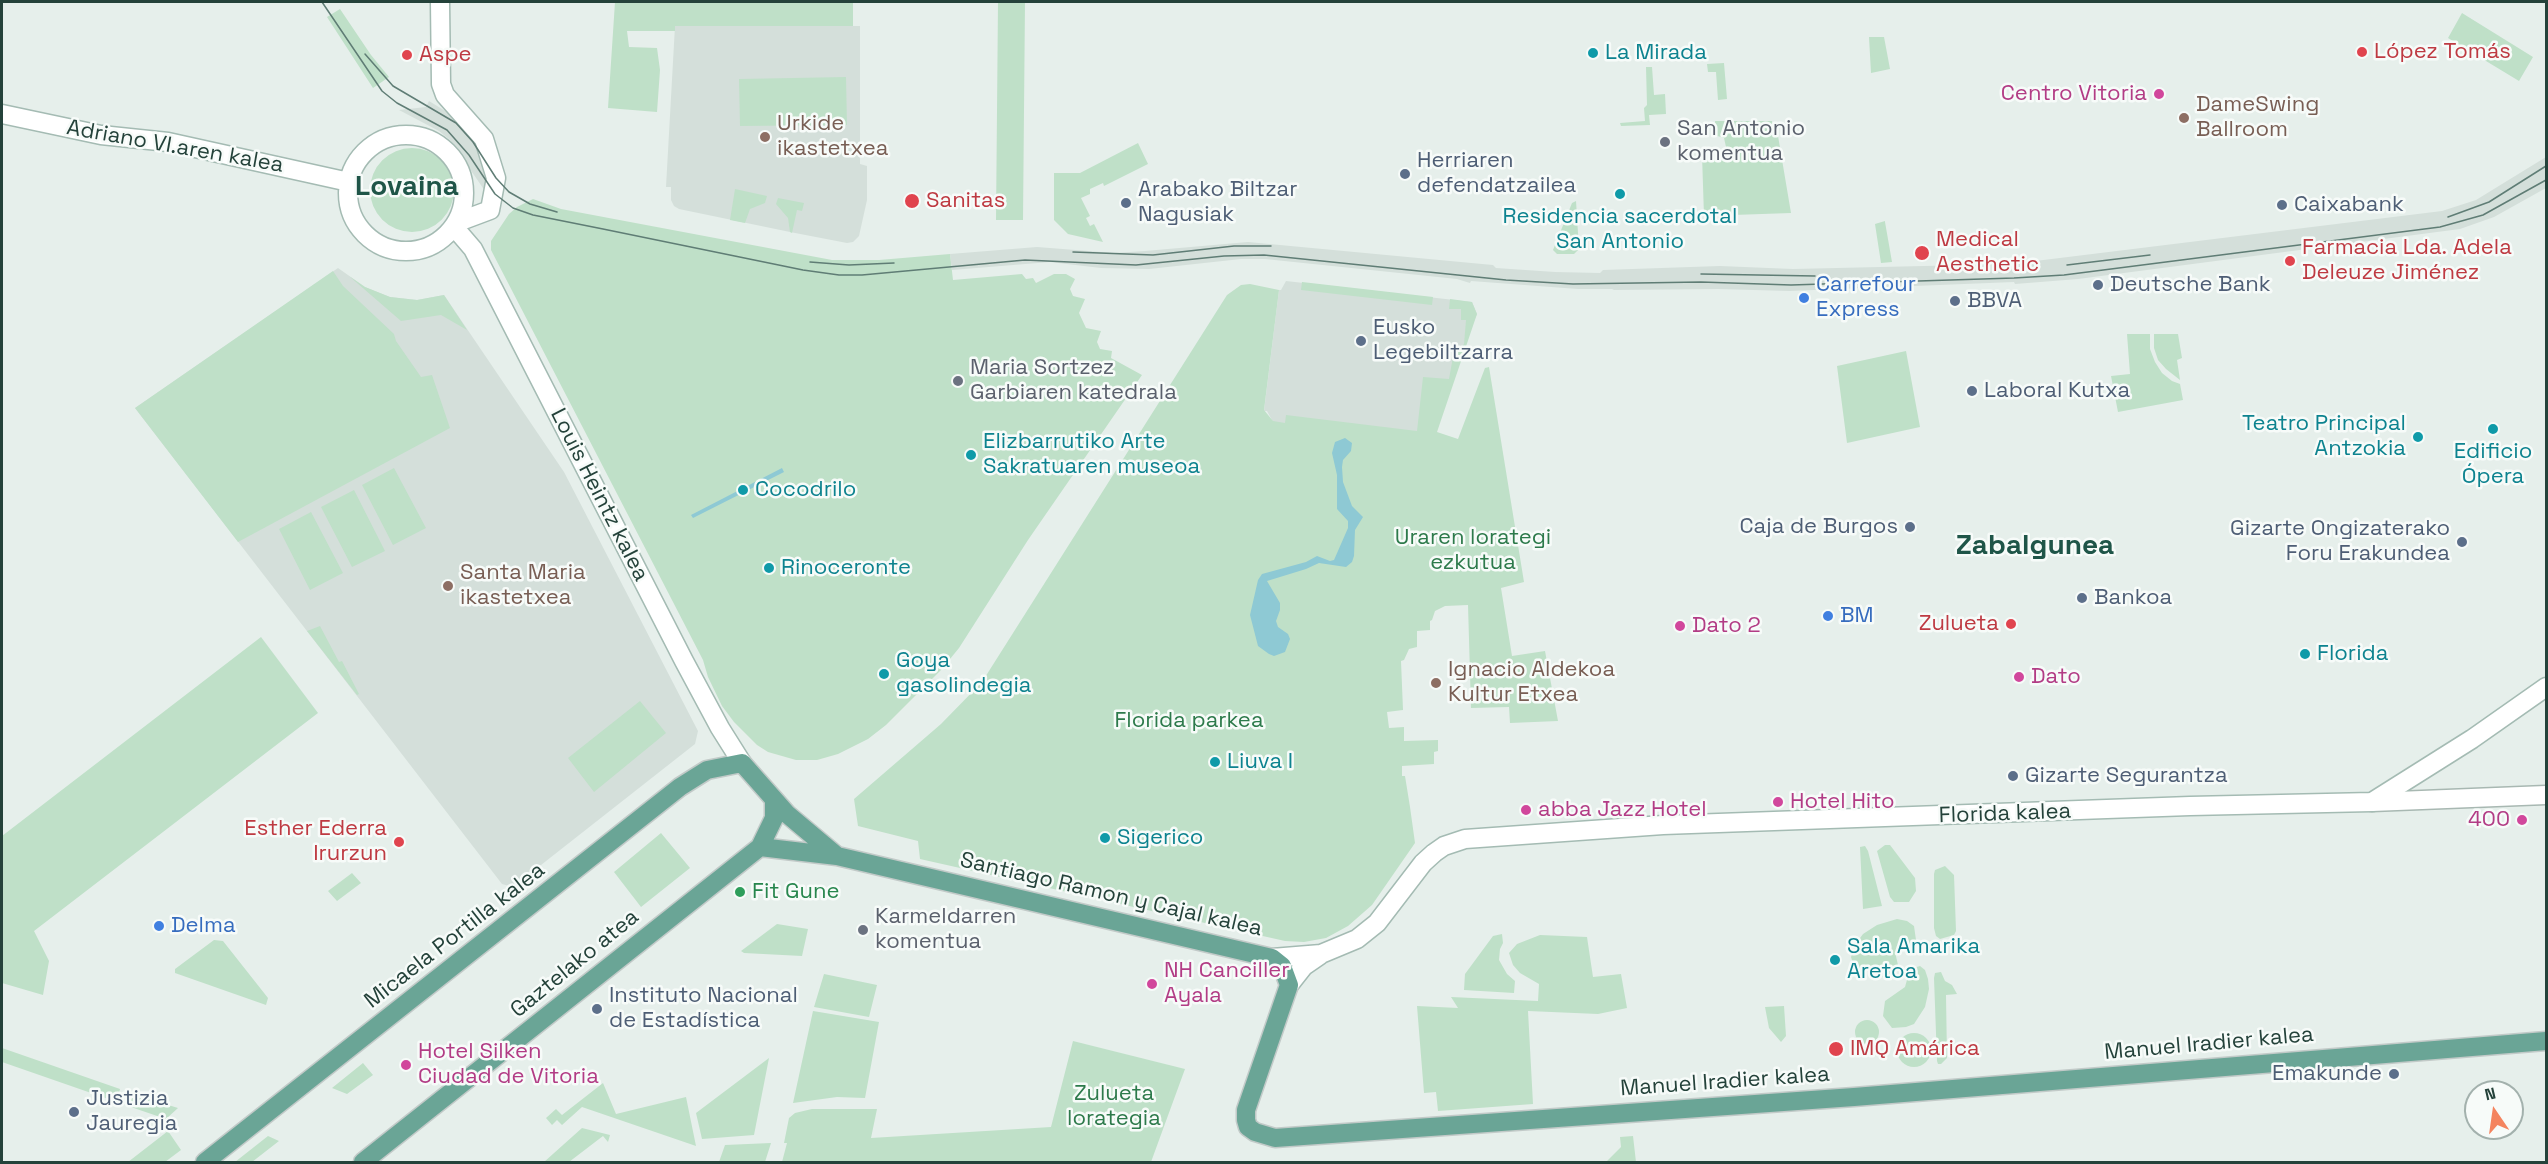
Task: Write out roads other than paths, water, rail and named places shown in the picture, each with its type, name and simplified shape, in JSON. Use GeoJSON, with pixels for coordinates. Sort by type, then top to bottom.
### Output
{"type":"FeatureCollection","features":[{"type":"Feature","properties":{"kind":"main road"},"geometry":{"type":"LineString","coordinates":[[440,2],[439,64],[445,95],[484,139],[490,154],[496,178],[490,210],[457,225],[434,245],[418,250],[401,250],[385,247],[370,238],[356,222],[351,209],[349,182],[354,166],[364,152],[377,141],[396,134],[419,136],[445,151],[462,174],[464,187],[457,225]]}},
{"type":"Feature","properties":{"kind":"main road","name":"Adriano VI.aren kalea"},"geometry":{"type":"LineString","coordinates":[[2,114],[101,135],[168,142],[349,182]]}},
{"type":"Feature","properties":{"kind":"main road","name":"Louis Heintz kalea"},"geometry":{"type":"LineString","coordinates":[[457,225],[473,249],[720,729],[742,763]]}},
{"type":"Feature","properties":{"kind":"main road"},"geometry":{"type":"LineString","coordinates":[[2372,802],[2472,739],[2547,687]]}},
{"type":"Feature","properties":{"kind":"main road","name":"Santiago Ramon y Cajal kalea"},"geometry":{"type":"LineString","coordinates":[[742,763],[774,800],[837,856],[1272,958],[1321,954],[1357,939],[1389,908],[1429,858],[1444,846],[1465,839]]}},
{"type":"Feature","properties":{"kind":"main road","name":"Micaela Portilla kalea"},"geometry":{"type":"LineString","coordinates":[[205,1162],[680,787],[707,770],[742,763]]}},
{"type":"Feature","properties":{"kind":"main road","name":"Florida kalea"},"geometry":{"type":"LineString","coordinates":[[1465,839],[1663,825],[2547,795]]}},
{"type":"Feature","properties":{"kind":"main road","name":"Gaztelako atea"},"geometry":{"type":"LineString","coordinates":[[363,1162],[760,847],[774,818],[774,800]]}},
{"type":"Feature","properties":{"kind":"main road"},"geometry":{"type":"LineString","coordinates":[[760,847],[837,856]]}},
{"type":"Feature","properties":{"kind":"main road"},"geometry":{"type":"LineString","coordinates":[[1289,985],[1304,966],[1321,954]]}},
{"type":"Feature","properties":{"kind":"main road"},"geometry":{"type":"LineString","coordinates":[[1272,958],[1282,966],[1289,985]]}},
{"type":"Feature","properties":{"kind":"main road","name":"Manuel Iradier kalea"},"geometry":{"type":"LineString","coordinates":[[1289,985],[1246,1110],[1248,1127],[1255,1132],[1275,1138],[1866,1096],[2547,1041]]}},
{"type":"Feature","properties":{"kind":"water"},"geometry":{"type":"Polygon","coordinates":[[[1345,438],[1352,443],[1351,451],[1343,460],[1343,482],[1352,506],[1363,517],[1355,530],[1354,556],[1352,562],[1346,567],[1319,563],[1267,581],[1280,603],[1276,621],[1278,627],[1288,634],[1290,639],[1285,652],[1274,656],[1258,646],[1250,615],[1258,580],[1262,574],[1306,562],[1317,556],[1330,561],[1334,560],[1348,528],[1348,521],[1337,509],[1337,475],[1332,453],[1335,442],[1345,438]]]}},
{"type":"Feature","properties":{"kind":"water"},"geometry":{"type":"Polygon","coordinates":[[[782,468],[784,472],[693,518],[691,515],[782,468]]]}},
{"type":"Feature","properties":{"kind":"tram line"},"geometry":{"type":"LineString","coordinates":[[322,2],[382,91],[397,103],[447,130],[469,155],[495,194],[513,208],[533,215],[803,270],[839,275],[862,275],[1025,260],[1136,265],[1224,256],[1264,255],[1506,280],[1573,284],[1701,282],[1791,285],[2014,278],[2064,275],[2440,227],[2483,215],[2546,180]]}},
{"type":"Feature","properties":{"kind":"tram line"},"geometry":{"type":"LineString","coordinates":[[365,54],[393,86],[456,123],[473,142],[496,178],[509,192],[530,204],[557,212]]}},
{"type":"Feature","properties":{"kind":"tram line"},"geometry":{"type":"LineString","coordinates":[[2448,217],[2489,202],[2546,166]]}},
{"type":"Feature","properties":{"kind":"tram line"},"geometry":{"type":"LineString","coordinates":[[1073,252],[1153,255],[1234,246],[1271,246]]}},
{"type":"Feature","properties":{"kind":"tram line"},"geometry":{"type":"LineString","coordinates":[[2067,265],[2150,255]]}},
{"type":"Feature","properties":{"kind":"tram line"},"geometry":{"type":"LineString","coordinates":[[810,262],[849,265],[894,263]]}},
{"type":"Feature","properties":{"kind":"tram line"},"geometry":{"type":"LineString","coordinates":[[1701,274],[1815,276]]}},
{"type":"Feature","properties":{"kind":"place","name":"López Tomás"},"geometry":{"type":"Point","coordinates":[2362,52]}},
{"type":"Feature","properties":{"kind":"place","name":"La Mirada"},"geometry":{"type":"Point","coordinates":[1593,53]}},
{"type":"Feature","properties":{"kind":"place","name":"Aspe"},"geometry":{"type":"Point","coordinates":[407,55]}},
{"type":"Feature","properties":{"kind":"place","name":"Centro Vitoria"},"geometry":{"type":"Point","coordinates":[2159,94]}},
{"type":"Feature","properties":{"kind":"place","name":"DameSwing Ballroom"},"geometry":{"type":"Point","coordinates":[2184,118]}},
{"type":"Feature","properties":{"kind":"place","name":"Urkide ikastetxea"},"geometry":{"type":"Point","coordinates":[765,137]}},
{"type":"Feature","properties":{"kind":"place","name":"San Antonio komentua"},"geometry":{"type":"Point","coordinates":[1665,142]}},
{"type":"Feature","properties":{"kind":"place","name":"Herriaren defendatzailea"},"geometry":{"type":"Point","coordinates":[1405,174]}},
{"type":"Feature","properties":{"kind":"place","name":"Residencia sacerdotal San Antonio"},"geometry":{"type":"Point","coordinates":[1620,194]}},
{"type":"Feature","properties":{"kind":"place","name":"Sanitas"},"geometry":{"type":"Point","coordinates":[912,201]}},
{"type":"Feature","properties":{"kind":"place","name":"Arabako Biltzar Nagusiak"},"geometry":{"type":"Point","coordinates":[1126,203]}},
{"type":"Feature","properties":{"kind":"place","name":"Caixabank"},"geometry":{"type":"Point","coordinates":[2282,205]}},
{"type":"Feature","properties":{"kind":"place","name":"Medical Aesthetic"},"geometry":{"type":"Point","coordinates":[1922,253]}},
{"type":"Feature","properties":{"kind":"place","name":"Farmacia Lda. Adela Deleuze Jiménez"},"geometry":{"type":"Point","coordinates":[2290,261]}},
{"type":"Feature","properties":{"kind":"place","name":"Deutsche Bank"},"geometry":{"type":"Point","coordinates":[2098,285]}},
{"type":"Feature","properties":{"kind":"place","name":"Carrefour Express"},"geometry":{"type":"Point","coordinates":[1804,298]}},
{"type":"Feature","properties":{"kind":"place","name":"BBVA"},"geometry":{"type":"Point","coordinates":[1955,301]}},
{"type":"Feature","properties":{"kind":"place","name":"Eusko Legebiltzarra"},"geometry":{"type":"Point","coordinates":[1361,341]}},
{"type":"Feature","properties":{"kind":"place","name":"Maria Sortzez Garbiaren katedrala"},"geometry":{"type":"Point","coordinates":[958,381]}},
{"type":"Feature","properties":{"kind":"place","name":"Laboral Kutxa"},"geometry":{"type":"Point","coordinates":[1972,391]}},
{"type":"Feature","properties":{"kind":"place","name":"Edificio Ópera"},"geometry":{"type":"Point","coordinates":[2493,429]}},
{"type":"Feature","properties":{"kind":"place","name":"Teatro Principal Antzokia"},"geometry":{"type":"Point","coordinates":[2418,437]}},
{"type":"Feature","properties":{"kind":"place","name":"Elizbarrutiko Arte Sakratuaren museoa"},"geometry":{"type":"Point","coordinates":[971,455]}},
{"type":"Feature","properties":{"kind":"place","name":"Cocodrilo"},"geometry":{"type":"Point","coordinates":[743,490]}},
{"type":"Feature","properties":{"kind":"place","name":"Caja de Burgos"},"geometry":{"type":"Point","coordinates":[1910,527]}},
{"type":"Feature","properties":{"kind":"place","name":"Gizarte Ongizaterako Foru Erakundea"},"geometry":{"type":"Point","coordinates":[2462,542]}},
{"type":"Feature","properties":{"kind":"place","name":"Rinoceronte"},"geometry":{"type":"Point","coordinates":[769,568]}},
{"type":"Feature","properties":{"kind":"place","name":"Santa Maria ikastetxea"},"geometry":{"type":"Point","coordinates":[448,586]}},
{"type":"Feature","properties":{"kind":"place","name":"Bankoa"},"geometry":{"type":"Point","coordinates":[2082,598]}},
{"type":"Feature","properties":{"kind":"place","name":"BM"},"geometry":{"type":"Point","coordinates":[1828,616]}},
{"type":"Feature","properties":{"kind":"place","name":"Zulueta"},"geometry":{"type":"Point","coordinates":[2011,624]}},
{"type":"Feature","properties":{"kind":"place","name":"Dato 2"},"geometry":{"type":"Point","coordinates":[1680,626]}},
{"type":"Feature","properties":{"kind":"place","name":"Florida"},"geometry":{"type":"Point","coordinates":[2305,654]}},
{"type":"Feature","properties":{"kind":"place","name":"Goya gasolindegia"},"geometry":{"type":"Point","coordinates":[884,674]}},
{"type":"Feature","properties":{"kind":"place","name":"Dato"},"geometry":{"type":"Point","coordinates":[2019,677]}},
{"type":"Feature","properties":{"kind":"place","name":"Ignacio Aldekoa Kultur Etxea"},"geometry":{"type":"Point","coordinates":[1436,683]}},
{"type":"Feature","properties":{"kind":"place","name":"Liuva I"},"geometry":{"type":"Point","coordinates":[1215,762]}},
{"type":"Feature","properties":{"kind":"place","name":"Gizarte Segurantza"},"geometry":{"type":"Point","coordinates":[2013,776]}},
{"type":"Feature","properties":{"kind":"place","name":"Hotel Hito"},"geometry":{"type":"Point","coordinates":[1778,802]}},
{"type":"Feature","properties":{"kind":"place","name":"abba Jazz Hotel"},"geometry":{"type":"Point","coordinates":[1526,810]}},
{"type":"Feature","properties":{"kind":"place","name":"400"},"geometry":{"type":"Point","coordinates":[2522,820]}},
{"type":"Feature","properties":{"kind":"place","name":"Sigerico"},"geometry":{"type":"Point","coordinates":[1105,838]}},
{"type":"Feature","properties":{"kind":"place","name":"Esther Ederra Irurzun"},"geometry":{"type":"Point","coordinates":[399,842]}},
{"type":"Feature","properties":{"kind":"place","name":"Fit Gune"},"geometry":{"type":"Point","coordinates":[740,892]}},
{"type":"Feature","properties":{"kind":"place","name":"Delma"},"geometry":{"type":"Point","coordinates":[159,926]}},
{"type":"Feature","properties":{"kind":"place","name":"Karmeldarren komentua"},"geometry":{"type":"Point","coordinates":[863,930]}},
{"type":"Feature","properties":{"kind":"place","name":"Sala Amarika Aretoa"},"geometry":{"type":"Point","coordinates":[1835,960]}},
{"type":"Feature","properties":{"kind":"place","name":"NH Canciller Ayala"},"geometry":{"type":"Point","coordinates":[1152,984]}},
{"type":"Feature","properties":{"kind":"place","name":"Instituto Nacional de Estadística"},"geometry":{"type":"Point","coordinates":[597,1009]}},
{"type":"Feature","properties":{"kind":"place","name":"IMQ Amárica"},"geometry":{"type":"Point","coordinates":[1836,1049]}},
{"type":"Feature","properties":{"kind":"place","name":"Hotel Silken Ciudad de Vitoria"},"geometry":{"type":"Point","coordinates":[406,1065]}},
{"type":"Feature","properties":{"kind":"place","name":"Emakunde"},"geometry":{"type":"Point","coordinates":[2394,1074]}},
{"type":"Feature","properties":{"kind":"place","name":"Justizia Jauregia"},"geometry":{"type":"Point","coordinates":[74,1112]}},
{"type":"Feature","properties":{"kind":"district","name":"Lovaina"},"geometry":{"type":"Point","coordinates":[407,187]}},
{"type":"Feature","properties":{"kind":"district","name":"Zabalgunea"},"geometry":{"type":"Point","coordinates":[2035,546]}},
{"type":"Feature","properties":{"kind":"park label","name":"Uraren lorategi ezkutua"},"geometry":{"type":"Point","coordinates":[1473,550]}},
{"type":"Feature","properties":{"kind":"park label","name":"Florida parkea"},"geometry":{"type":"Point","coordinates":[1189,721]}},
{"type":"Feature","properties":{"kind":"park label","name":"Zulueta lorategia"},"geometry":{"type":"Point","coordinates":[1114,1106]}}]}
